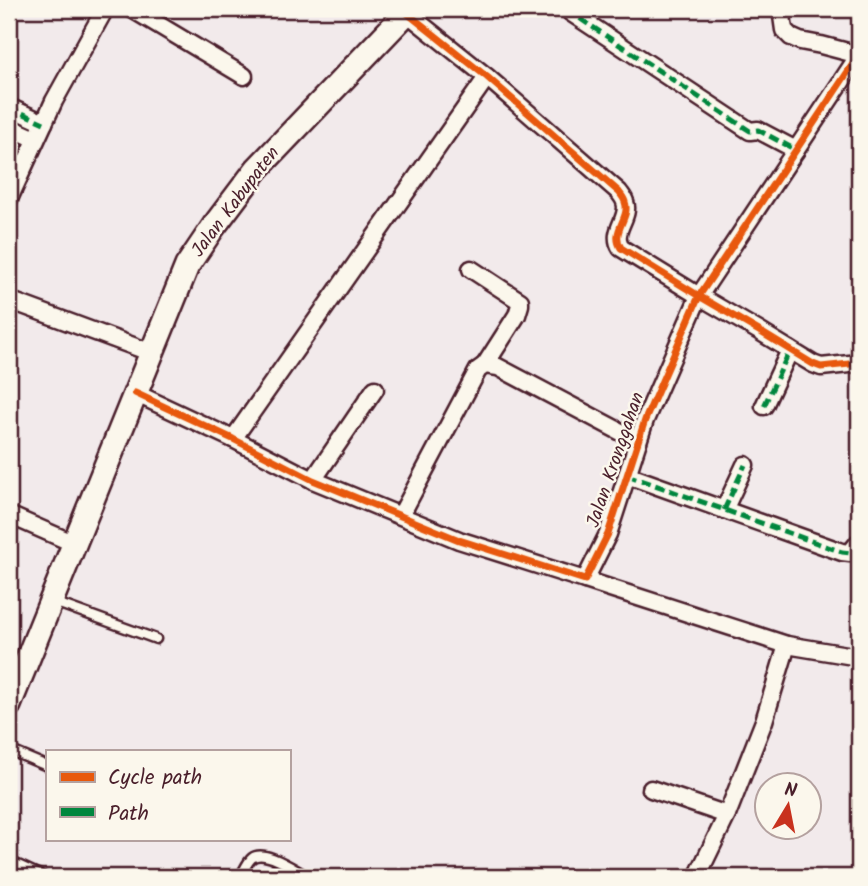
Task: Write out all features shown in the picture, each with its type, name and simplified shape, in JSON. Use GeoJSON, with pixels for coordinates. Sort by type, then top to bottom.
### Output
{"type":"FeatureCollection","features":[{"type":"Feature","properties":{"kind":"main road","name":"Jalan Kabupaten"},"geometry":{"type":"LineString","coordinates":[[9,705],[16,668],[51,601],[187,267],[257,169],[406,10]]}},
{"type":"Feature","properties":{"kind":"street"},"geometry":{"type":"LineString","coordinates":[[9,198],[54,101],[105,9]]}},
{"type":"Feature","properties":{"kind":"street"},"geometry":{"type":"LineString","coordinates":[[132,9],[244,76]]}},
{"type":"Feature","properties":{"kind":"street"},"geometry":{"type":"LineString","coordinates":[[569,9],[750,131],[758,130],[796,150]]}},
{"type":"Feature","properties":{"kind":"street"},"geometry":{"type":"LineString","coordinates":[[781,9],[784,30],[791,37],[859,55]]}},
{"type":"Feature","properties":{"kind":"street"},"geometry":{"type":"LineString","coordinates":[[406,10],[619,192],[626,203],[617,237],[621,248],[813,365],[821,367],[859,363]]}},
{"type":"Feature","properties":{"kind":"street","name":"Jalan Kronggahan"},"geometry":{"type":"LineString","coordinates":[[585,580],[608,534],[645,419],[699,296],[859,55]]}},
{"type":"Feature","properties":{"kind":"street"},"geometry":{"type":"LineString","coordinates":[[233,439],[487,77]]}},
{"type":"Feature","properties":{"kind":"street"},"geometry":{"type":"LineString","coordinates":[[9,107],[44,123]]}},
{"type":"Feature","properties":{"kind":"street"},"geometry":{"type":"LineString","coordinates":[[9,127],[36,139]]}},
{"type":"Feature","properties":{"kind":"street"},"geometry":{"type":"LineString","coordinates":[[401,515],[478,370],[485,365],[517,315],[520,305],[520,300],[514,295],[471,269]]}},
{"type":"Feature","properties":{"kind":"street"},"geometry":{"type":"LineString","coordinates":[[9,300],[152,353]]}},
{"type":"Feature","properties":{"kind":"street"},"geometry":{"type":"LineString","coordinates":[[764,406],[790,350]]}},
{"type":"Feature","properties":{"kind":"street"},"geometry":{"type":"LineString","coordinates":[[485,365],[498,367],[638,441]]}},
{"type":"Feature","properties":{"kind":"street"},"geometry":{"type":"LineString","coordinates":[[313,480],[375,389]]}},
{"type":"Feature","properties":{"kind":"street"},"geometry":{"type":"LineString","coordinates":[[135,393],[313,480],[459,540],[786,645],[859,657]]}},
{"type":"Feature","properties":{"kind":"street"},"geometry":{"type":"LineString","coordinates":[[724,510],[746,465]]}},
{"type":"Feature","properties":{"kind":"street"},"geometry":{"type":"LineString","coordinates":[[627,475],[842,552],[850,553],[859,542]]}},
{"type":"Feature","properties":{"kind":"street"},"geometry":{"type":"LineString","coordinates":[[9,515],[75,544]]}},
{"type":"Feature","properties":{"kind":"street"},"geometry":{"type":"LineString","coordinates":[[697,877],[727,815],[764,720],[786,645]]}},
{"type":"Feature","properties":{"kind":"street"},"geometry":{"type":"LineString","coordinates":[[651,789],[727,815]]}},
{"type":"Feature","properties":{"kind":"lane"},"geometry":{"type":"LineString","coordinates":[[51,601],[156,639]]}},
{"type":"Feature","properties":{"kind":"lane"},"geometry":{"type":"LineString","coordinates":[[9,750],[46,766]]}},
{"type":"Feature","properties":{"kind":"lane"},"geometry":{"type":"LineString","coordinates":[[240,877],[248,862],[260,854],[309,877]]}},
{"type":"Feature","properties":{"kind":"lane"},"geometry":{"type":"LineString","coordinates":[[9,861],[44,877]]}},
{"type":"Feature","properties":{"kind":"marked path"},"geometry":{"type":"LineString","coordinates":[[569,9],[750,131],[758,130],[796,150]]}},
{"type":"Feature","properties":{"kind":"marked path"},"geometry":{"type":"LineString","coordinates":[[9,107],[44,123]]}},
{"type":"Feature","properties":{"kind":"marked path"},"geometry":{"type":"LineString","coordinates":[[764,406],[790,350]]}},
{"type":"Feature","properties":{"kind":"marked path"},"geometry":{"type":"LineString","coordinates":[[724,510],[745,465]]}},
{"type":"Feature","properties":{"kind":"marked path"},"geometry":{"type":"LineString","coordinates":[[627,475],[842,552],[850,553],[859,542]]}},
{"type":"Feature","properties":{"kind":"cycle path"},"geometry":{"type":"LineString","coordinates":[[135,393],[313,480],[459,540],[585,580],[608,534],[645,420],[699,296],[621,248],[618,236],[626,208],[619,192],[487,77],[402,9]]}},
{"type":"Feature","properties":{"kind":"cycle path"},"geometry":{"type":"LineString","coordinates":[[859,55],[699,296],[813,364],[821,367],[859,363]]}}]}
